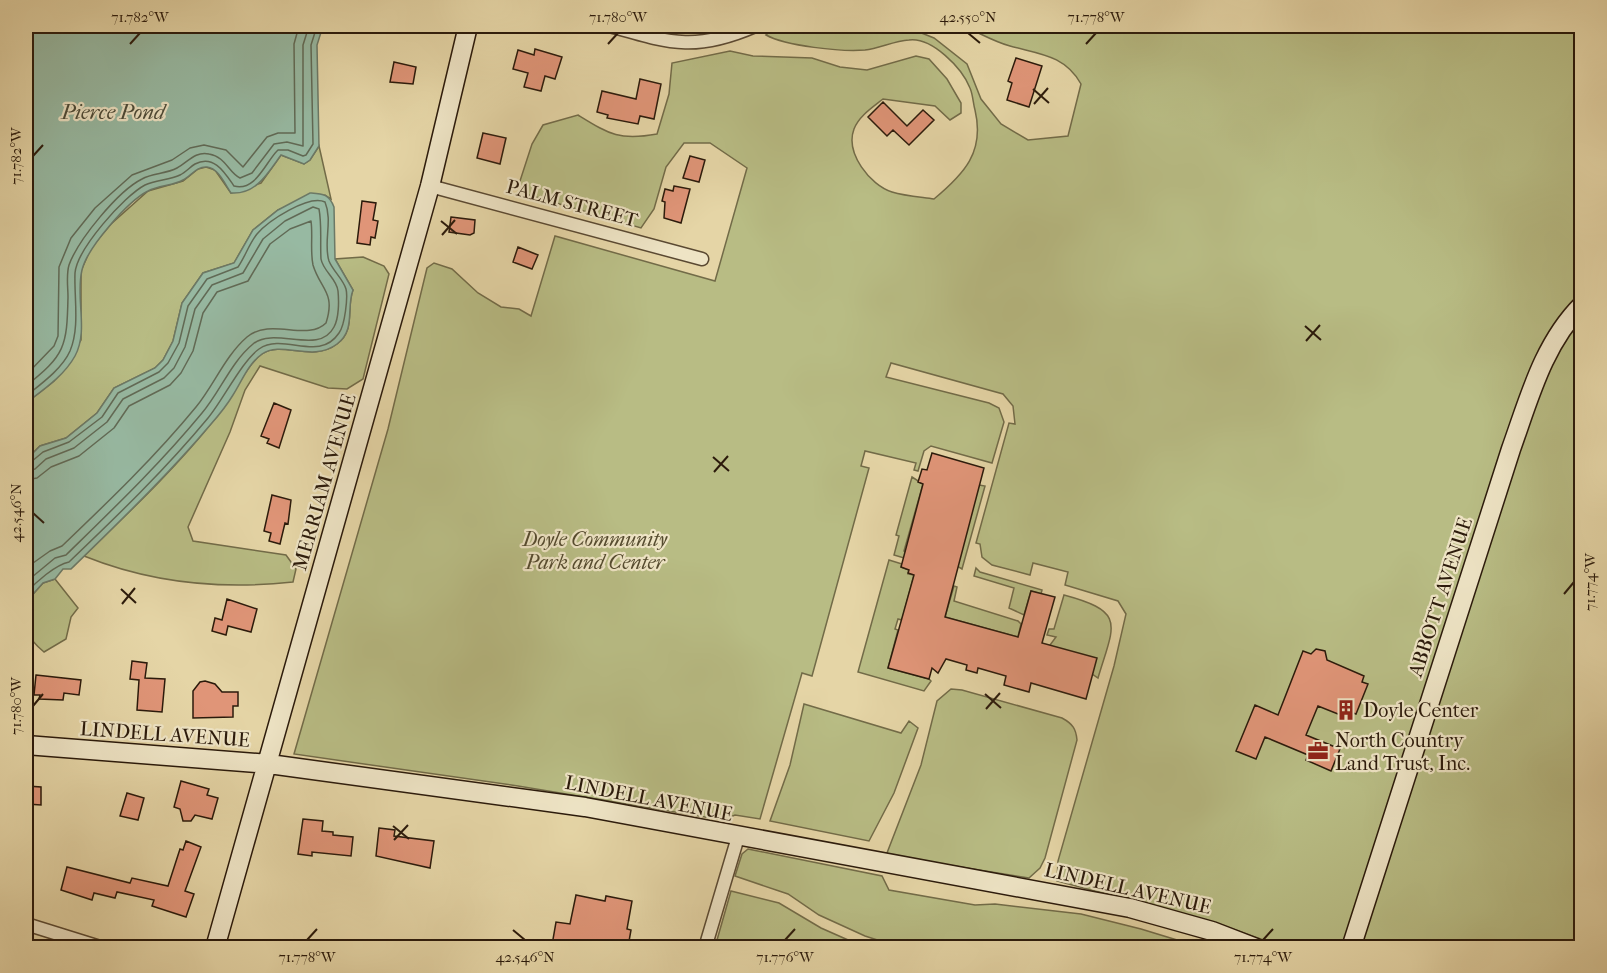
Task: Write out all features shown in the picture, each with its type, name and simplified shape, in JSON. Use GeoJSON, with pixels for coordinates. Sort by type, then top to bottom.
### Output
{"type":"FeatureCollection","features":[{"type":"Feature","properties":{"kind":"street","name":"MERRIAM AVENUE"},"geometry":{"type":"LineString","coordinates":[[215,948],[269,764],[430,186],[468,26]]}},
{"type":"Feature","properties":{"kind":"street"},"geometry":{"type":"LineString","coordinates":[[610,26],[661,41],[685,44],[710,42],[755,26]]}},
{"type":"Feature","properties":{"kind":"street","name":"PALM STREET"},"geometry":{"type":"LineString","coordinates":[[430,186],[702,259]]}},
{"type":"Feature","properties":{"kind":"street","name":"ABBOTT AVENUE"},"geometry":{"type":"LineString","coordinates":[[1351,948],[1511,449],[1544,362],[1557,335],[1581,305]]}},
{"type":"Feature","properties":{"kind":"street","name":"LINDELL AVENUE"},"geometry":{"type":"LineString","coordinates":[[26,745],[269,764],[585,807],[1130,908],[1212,931],[1256,948]]}},
{"type":"Feature","properties":{"kind":"street"},"geometry":{"type":"LineString","coordinates":[[705,948],[738,837]]}},
{"type":"Feature","properties":{"kind":"street"},"geometry":{"type":"LineString","coordinates":[[26,924],[103,948]]}},
{"type":"Feature","properties":{"kind":"green space"},"geometry":{"type":"Polygon","coordinates":[[[647,26],[726,26],[674,34],[647,26]]]}},
{"type":"Feature","properties":{"kind":"green space","name":"Doyle Community Park and Center"},"geometry":{"type":"Polygon","coordinates":[[[798,26],[830,31],[857,26],[904,26],[934,38],[967,64],[981,99],[1001,124],[1028,140],[1068,136],[1081,84],[1075,74],[1059,61],[1004,44],[963,26],[1581,26],[1581,947],[1283,947],[1219,924],[1057,881],[1058,861],[1114,666],[1126,614],[1118,601],[1065,585],[1068,572],[1033,563],[1030,575],[992,565],[982,557],[980,544],[976,543],[1009,423],[1015,424],[1013,406],[1003,394],[891,363],[886,377],[989,403],[999,408],[1004,422],[992,463],[931,446],[924,451],[918,471],[914,470],[916,463],[865,451],[861,466],[869,468],[812,676],[802,673],[760,819],[735,815],[723,820],[518,786],[294,754],[388,429],[427,268],[434,263],[452,269],[478,293],[501,307],[519,309],[531,316],[555,236],[715,281],[747,168],[710,143],[684,143],[666,167],[654,209],[641,228],[529,195],[519,184],[532,144],[543,125],[578,115],[598,127],[623,136],[657,134],[669,94],[672,63],[730,51],[753,56],[812,58],[840,67],[867,70],[916,56],[929,59],[947,79],[961,103],[961,113],[950,120],[935,106],[883,99],[856,124],[852,138],[856,158],[868,175],[884,188],[892,192],[934,199],[963,171],[974,150],[977,125],[970,88],[945,55],[918,40],[865,50],[842,50],[800,45],[766,35],[776,27],[798,26]]]}},
{"type":"Feature","properties":{"kind":"green space"},"geometry":{"type":"Polygon","coordinates":[[[319,146],[331,199],[325,195],[278,210],[253,230],[234,263],[203,273],[182,303],[173,341],[163,360],[155,368],[114,388],[97,413],[66,438],[40,446],[26,460],[26,403],[54,381],[81,340],[81,271],[91,248],[111,224],[148,191],[183,181],[198,169],[206,167],[215,170],[231,193],[261,183],[281,155],[304,164],[310,160],[319,146]]]}},
{"type":"Feature","properties":{"kind":"green space"},"geometry":{"type":"Polygon","coordinates":[[[363,257],[384,266],[389,274],[363,379],[347,389],[328,388],[260,366],[245,390],[230,432],[188,527],[193,541],[286,555],[296,569],[293,582],[239,585],[187,582],[135,573],[84,556],[184,456],[214,420],[256,359],[270,350],[318,352],[337,344],[343,338],[349,326],[353,290],[335,259],[363,257]]]}},
{"type":"Feature","properties":{"kind":"green space"},"geometry":{"type":"Polygon","coordinates":[[[912,477],[923,484],[904,551],[913,554],[904,558],[894,555],[899,536],[896,535],[912,477]]]}},
{"type":"Feature","properties":{"kind":"green space"},"geometry":{"type":"Polygon","coordinates":[[[979,485],[985,486],[962,569],[957,566],[979,485]]]}},
{"type":"Feature","properties":{"kind":"green space"},"geometry":{"type":"Polygon","coordinates":[[[889,560],[902,564],[901,567],[909,570],[908,574],[914,575],[902,620],[898,619],[895,629],[898,630],[888,668],[929,679],[931,681],[924,691],[858,672],[889,560]]]}},
{"type":"Feature","properties":{"kind":"green space"},"geometry":{"type":"Polygon","coordinates":[[[976,568],[980,572],[1042,590],[1041,594],[1031,591],[1024,615],[1009,608],[1014,588],[974,576],[976,568]]]}},
{"type":"Feature","properties":{"kind":"green space"},"geometry":{"type":"Polygon","coordinates":[[[55,579],[78,608],[71,617],[66,639],[44,652],[32,641],[27,630],[26,602],[43,583],[55,579]]]}},
{"type":"Feature","properties":{"kind":"green space"},"geometry":{"type":"Polygon","coordinates":[[[954,586],[957,587],[954,601],[1018,621],[1021,624],[1018,637],[945,617],[954,586]]]}},
{"type":"Feature","properties":{"kind":"green space"},"geometry":{"type":"Polygon","coordinates":[[[1064,595],[1098,608],[1107,614],[1111,623],[1108,645],[1098,678],[1050,645],[1056,637],[1047,635],[1049,629],[1054,629],[1064,595]]]}},
{"type":"Feature","properties":{"kind":"green space"},"geometry":{"type":"Polygon","coordinates":[[[951,689],[962,690],[1062,718],[1075,730],[1077,740],[1045,858],[1040,868],[1029,878],[892,856],[887,853],[921,765],[937,701],[951,689]]]}},
{"type":"Feature","properties":{"kind":"green space"},"geometry":{"type":"Polygon","coordinates":[[[804,704],[901,733],[909,721],[918,728],[894,793],[869,841],[770,821],[790,765],[804,704]]]}},
{"type":"Feature","properties":{"kind":"green space"},"geometry":{"type":"Polygon","coordinates":[[[748,849],[882,876],[889,890],[975,905],[995,904],[1081,914],[1177,940],[1187,947],[899,947],[865,936],[819,915],[788,894],[735,876],[742,854],[748,849]]]}},
{"type":"Feature","properties":{"kind":"green space"},"geometry":{"type":"Polygon","coordinates":[[[731,891],[779,903],[821,928],[864,947],[715,947],[731,891]]]}},
{"type":"Feature","properties":{"kind":"water","name":"Pierce Pond"},"geometry":{"type":"Polygon","coordinates":[[[26,26],[323,26],[317,45],[319,146],[310,160],[304,164],[281,155],[254,187],[240,193],[231,193],[218,173],[211,168],[203,167],[179,182],[148,191],[130,204],[109,226],[85,261],[80,281],[81,336],[75,356],[59,376],[26,403],[26,26]]]}},
{"type":"Feature","properties":{"kind":"water"},"geometry":{"type":"Polygon","coordinates":[[[310,193],[325,195],[334,207],[335,259],[353,290],[349,326],[343,338],[337,344],[318,352],[279,349],[270,350],[257,358],[220,414],[160,480],[71,569],[63,569],[55,579],[43,583],[26,602],[26,460],[40,446],[66,438],[97,413],[114,388],[155,368],[163,360],[173,341],[182,303],[203,273],[234,263],[253,230],[278,210],[310,193]]]}},
{"type":"Feature","properties":{"kind":"building"},"geometry":{"type":"Polygon","coordinates":[[[535,49],[562,57],[555,79],[545,76],[541,91],[524,87],[528,73],[513,69],[518,50],[534,55],[535,49]]]}},
{"type":"Feature","properties":{"kind":"building"},"geometry":{"type":"Polygon","coordinates":[[[1016,58],[1042,66],[1029,107],[1007,100],[1012,83],[1008,81],[1016,58]]]}},
{"type":"Feature","properties":{"kind":"building"},"geometry":{"type":"Polygon","coordinates":[[[394,62],[416,67],[413,84],[390,82],[394,62]]]}},
{"type":"Feature","properties":{"kind":"building"},"geometry":{"type":"Polygon","coordinates":[[[640,79],[661,84],[654,119],[640,116],[638,124],[607,118],[608,115],[597,112],[602,91],[636,99],[640,79]]]}},
{"type":"Feature","properties":{"kind":"building"},"geometry":{"type":"Polygon","coordinates":[[[883,102],[907,126],[923,110],[934,120],[909,145],[893,130],[887,136],[868,117],[883,102]]]}},
{"type":"Feature","properties":{"kind":"building"},"geometry":{"type":"Polygon","coordinates":[[[483,133],[506,138],[500,164],[477,158],[483,133]]]}},
{"type":"Feature","properties":{"kind":"building"},"geometry":{"type":"Polygon","coordinates":[[[690,156],[705,160],[699,182],[683,178],[690,156]]]}},
{"type":"Feature","properties":{"kind":"building"},"geometry":{"type":"Polygon","coordinates":[[[674,186],[690,189],[681,223],[664,218],[665,202],[662,201],[665,189],[673,191],[674,186]]]}},
{"type":"Feature","properties":{"kind":"building"},"geometry":{"type":"Polygon","coordinates":[[[362,201],[376,203],[373,220],[378,221],[375,238],[371,237],[370,245],[357,243],[362,201]]]}},
{"type":"Feature","properties":{"kind":"building"},"geometry":{"type":"Polygon","coordinates":[[[451,217],[475,220],[474,233],[470,235],[449,232],[451,217]]]}},
{"type":"Feature","properties":{"kind":"building"},"geometry":{"type":"Polygon","coordinates":[[[518,247],[538,255],[532,269],[513,262],[518,247]]]}},
{"type":"Feature","properties":{"kind":"building"},"geometry":{"type":"Polygon","coordinates":[[[274,403],[291,410],[279,448],[267,443],[269,439],[261,436],[274,403]]]}},
{"type":"Feature","properties":{"kind":"building"},"geometry":{"type":"Polygon","coordinates":[[[932,453],[984,468],[945,617],[1018,637],[1031,591],[1055,597],[1042,643],[1097,658],[1086,699],[1031,683],[1029,692],[1004,685],[1006,676],[978,668],[977,673],[966,670],[967,665],[946,659],[938,673],[932,668],[929,679],[888,668],[914,575],[901,567],[923,484],[918,482],[922,469],[927,470],[932,453]]]}},
{"type":"Feature","properties":{"kind":"building"},"geometry":{"type":"Polygon","coordinates":[[[272,495],[291,500],[288,524],[285,523],[280,544],[269,541],[271,533],[264,531],[272,495]]]}},
{"type":"Feature","properties":{"kind":"building"},"geometry":{"type":"Polygon","coordinates":[[[227,599],[257,609],[251,632],[228,626],[226,635],[212,631],[215,618],[222,620],[227,599]]]}},
{"type":"Feature","properties":{"kind":"building","name":"Doyle Center"},"geometry":{"type":"Polygon","coordinates":[[[1316,649],[1325,651],[1327,660],[1364,676],[1362,682],[1368,684],[1356,714],[1350,712],[1348,718],[1318,706],[1306,735],[1340,749],[1331,771],[1306,760],[1308,755],[1265,737],[1256,759],[1236,751],[1255,705],[1278,715],[1303,651],[1311,654],[1316,649]]]}},
{"type":"Feature","properties":{"kind":"building"},"geometry":{"type":"Polygon","coordinates":[[[132,661],[147,663],[145,678],[165,679],[162,712],[137,710],[139,680],[130,679],[132,661]]]}},
{"type":"Feature","properties":{"kind":"building"},"geometry":{"type":"Polygon","coordinates":[[[36,675],[81,680],[79,695],[64,693],[63,700],[39,699],[40,695],[34,695],[36,675]]]}},
{"type":"Feature","properties":{"kind":"building"},"geometry":{"type":"Polygon","coordinates":[[[200,682],[215,684],[222,692],[238,692],[238,706],[233,706],[233,717],[193,718],[193,691],[200,682]]]}},
{"type":"Feature","properties":{"kind":"building"},"geometry":{"type":"Polygon","coordinates":[[[181,781],[209,789],[207,795],[218,798],[212,819],[195,815],[191,821],[183,821],[180,809],[174,807],[181,781]]]}},
{"type":"Feature","properties":{"kind":"building"},"geometry":{"type":"Polygon","coordinates":[[[27,786],[41,787],[41,805],[27,804],[27,786]]]}},
{"type":"Feature","properties":{"kind":"building"},"geometry":{"type":"Polygon","coordinates":[[[127,793],[144,798],[138,820],[120,816],[127,793]]]}},
{"type":"Feature","properties":{"kind":"building"},"geometry":{"type":"Polygon","coordinates":[[[303,819],[323,821],[322,831],[333,832],[333,835],[353,837],[351,856],[312,852],[312,856],[298,854],[303,819]]]}},
{"type":"Feature","properties":{"kind":"building"},"geometry":{"type":"Polygon","coordinates":[[[379,828],[395,830],[394,836],[434,841],[430,868],[376,856],[379,828]]]}},
{"type":"Feature","properties":{"kind":"building"},"geometry":{"type":"Polygon","coordinates":[[[186,841],[201,847],[185,891],[194,894],[186,917],[152,906],[154,900],[117,892],[115,898],[94,893],[92,900],[61,890],[67,867],[130,883],[132,878],[168,886],[180,849],[183,850],[186,841]]]}},
{"type":"Feature","properties":{"kind":"building"},"geometry":{"type":"Polygon","coordinates":[[[576,895],[605,901],[606,896],[632,901],[627,929],[631,930],[628,947],[597,942],[595,948],[552,945],[556,922],[570,924],[576,895]]]}},
{"type":"Feature","properties":{"kind":"place","name":"Doyle Center"},"geometry":{"type":"Point","coordinates":[1346,710]}},
{"type":"Feature","properties":{"kind":"place","name":"North Country Land Trust, Inc."},"geometry":{"type":"Point","coordinates":[1318,751]}}]}
